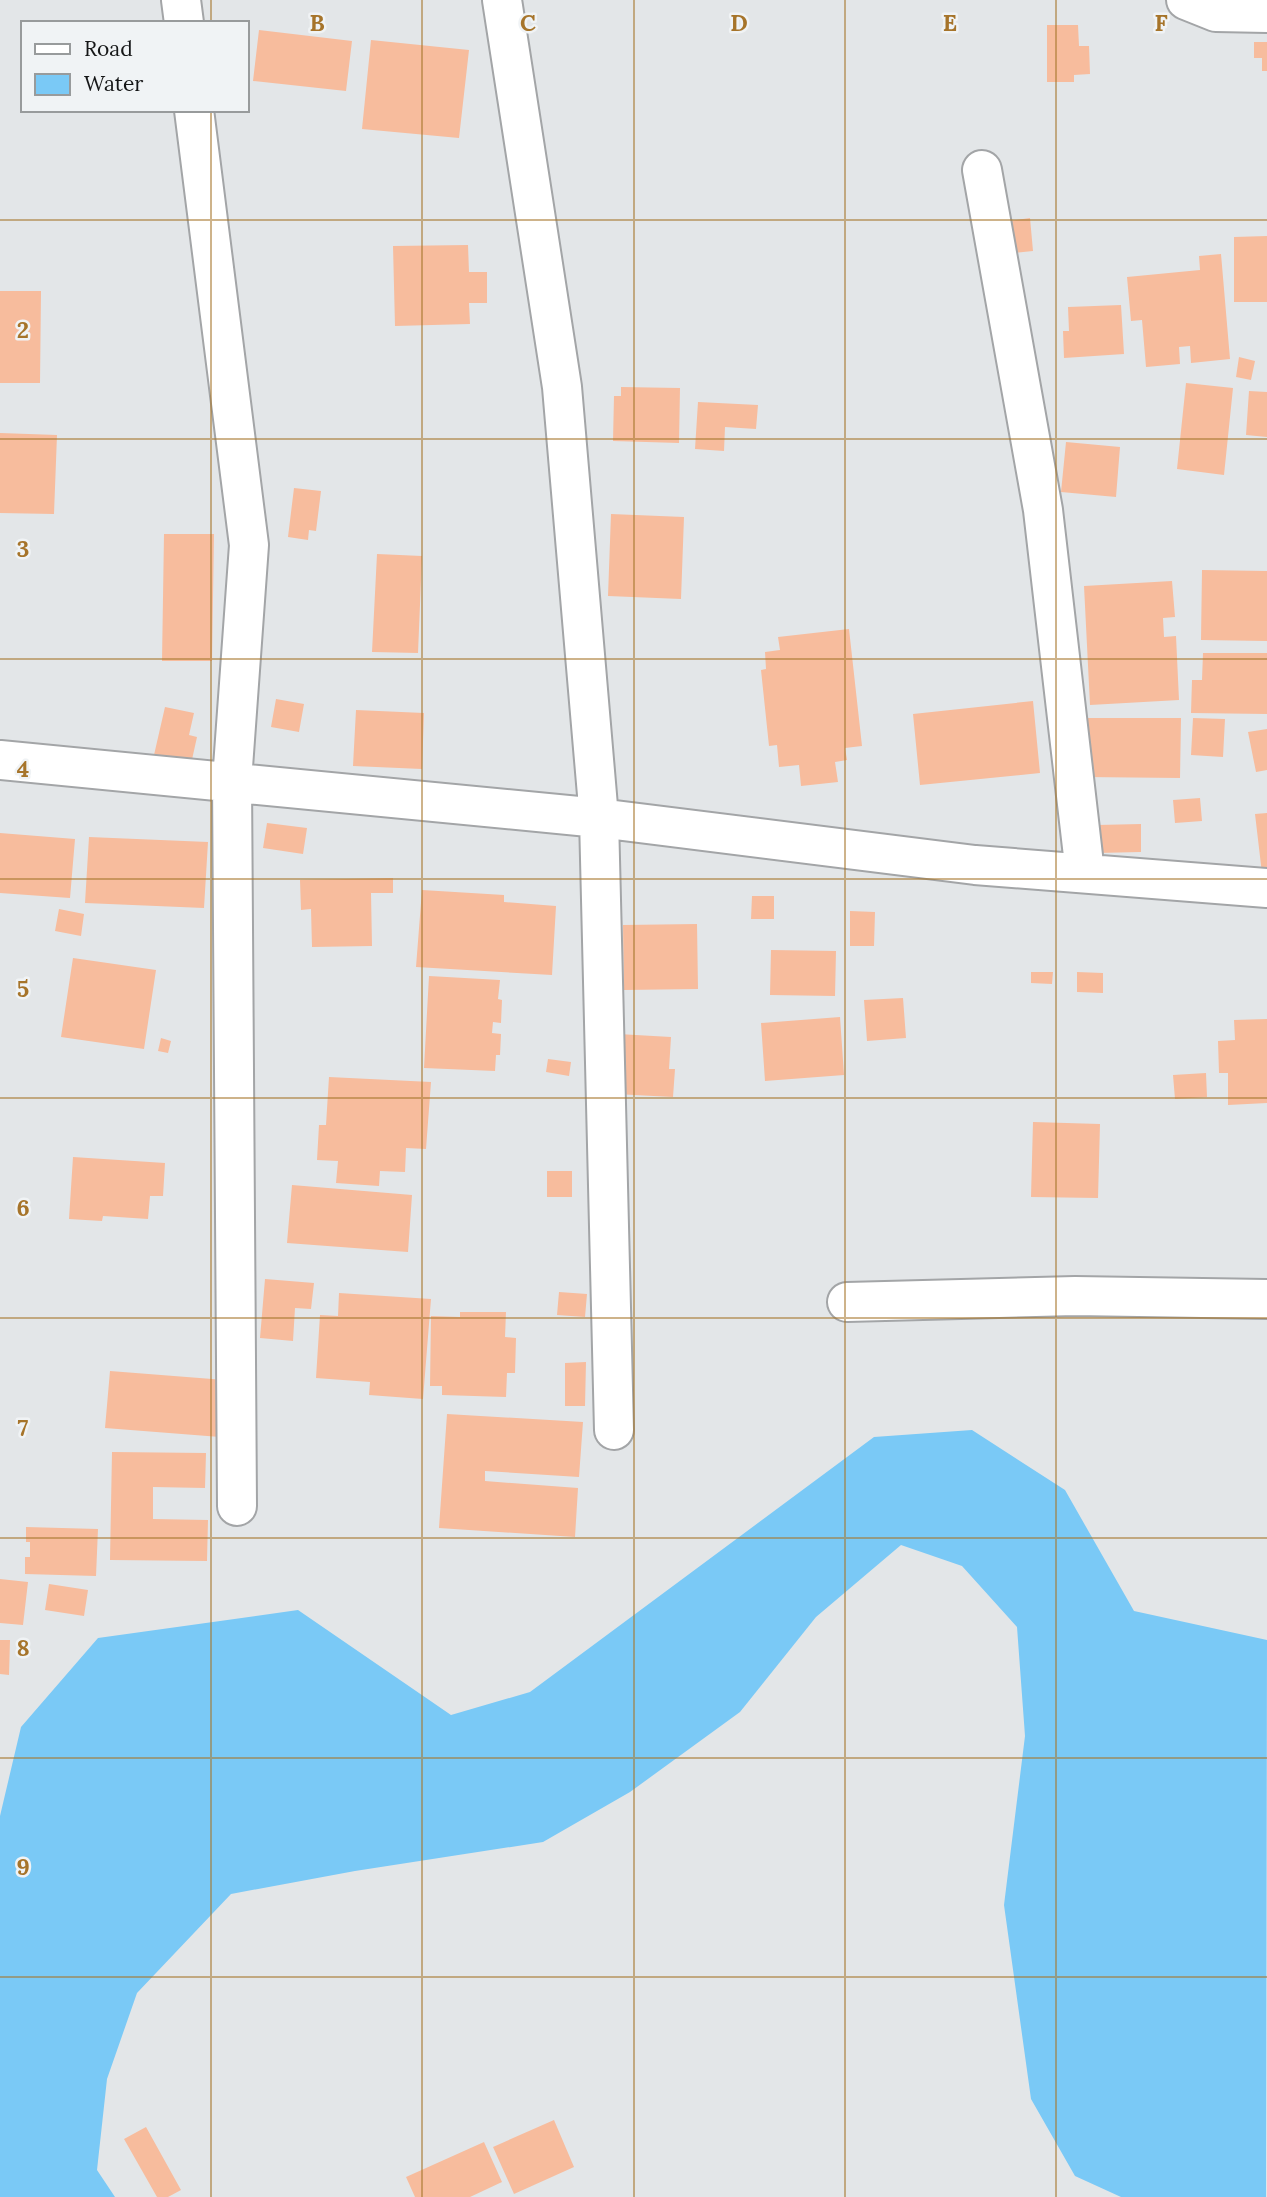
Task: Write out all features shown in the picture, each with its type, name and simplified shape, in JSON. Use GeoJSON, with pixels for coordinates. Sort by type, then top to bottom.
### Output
{"type":"FeatureCollection","features":[{"type":"Feature","properties":{"kind":"street"},"geometry":{"type":"LineString","coordinates":[[181,0],[184,21]]}},
{"type":"Feature","properties":{"kind":"street"},"geometry":{"type":"LineString","coordinates":[[502,0],[562,387],[599,818],[614,1430]]}},
{"type":"Feature","properties":{"kind":"street"},"geometry":{"type":"LineString","coordinates":[[1186,0],[1216,12],[1267,13]]}},
{"type":"Feature","properties":{"kind":"street"},"geometry":{"type":"LineString","coordinates":[[194,112],[248,545],[232,781],[237,1506]]}},
{"type":"Feature","properties":{"kind":"street"},"geometry":{"type":"LineString","coordinates":[[982,170],[1043,510],[1085,873]]}},
{"type":"Feature","properties":{"kind":"street"},"geometry":{"type":"LineString","coordinates":[[0,760],[599,818],[975,865],[1267,888]]}},
{"type":"Feature","properties":{"kind":"street"},"geometry":{"type":"LineString","coordinates":[[847,1302],[1074,1296],[1267,1299]]}},
{"type":"Feature","properties":{"kind":"water"},"geometry":{"type":"Polygon","coordinates":[[[972,1430],[1065,1490],[1134,1611],[1267,1640],[1266,2197],[1121,2197],[1075,2176],[1031,2099],[1004,1905],[1025,1736],[1017,1627],[962,1566],[901,1545],[816,1617],[740,1712],[630,1792],[543,1842],[355,1871],[231,1894],[137,1993],[107,2079],[97,2170],[115,2197],[0,2197],[0,1816],[21,1727],[98,1638],[298,1610],[451,1715],[530,1692],[874,1437],[972,1430]]]}},
{"type":"Feature","properties":{"kind":"building"},"geometry":{"type":"Polygon","coordinates":[[[1047,25],[1078,25],[1079,46],[1089,46],[1090,74],[1074,75],[1074,82],[1047,82],[1047,25]]]}},
{"type":"Feature","properties":{"kind":"building"},"geometry":{"type":"Polygon","coordinates":[[[259,30],[352,41],[346,91],[253,81],[259,30]]]}},
{"type":"Feature","properties":{"kind":"building"},"geometry":{"type":"Polygon","coordinates":[[[371,40],[469,50],[459,138],[362,129],[371,40]]]}},
{"type":"Feature","properties":{"kind":"building"},"geometry":{"type":"Polygon","coordinates":[[[1254,42],[1267,42],[1267,71],[1262,71],[1262,58],[1254,58],[1254,42]]]}},
{"type":"Feature","properties":{"kind":"building"},"geometry":{"type":"Polygon","coordinates":[[[1030,218],[1033,251],[1013,253],[1009,221],[1030,218]]]}},
{"type":"Feature","properties":{"kind":"building"},"geometry":{"type":"Polygon","coordinates":[[[1267,236],[1267,302],[1234,302],[1234,237],[1267,236]]]}},
{"type":"Feature","properties":{"kind":"building"},"geometry":{"type":"Polygon","coordinates":[[[468,245],[469,272],[487,272],[487,303],[469,303],[470,324],[395,326],[393,246],[468,245]]]}},
{"type":"Feature","properties":{"kind":"building"},"geometry":{"type":"Polygon","coordinates":[[[1221,254],[1230,359],[1191,363],[1190,346],[1179,347],[1180,364],[1146,367],[1142,320],[1131,321],[1127,277],[1200,270],[1199,256],[1221,254]]]}},
{"type":"Feature","properties":{"kind":"building"},"geometry":{"type":"Polygon","coordinates":[[[0,291],[41,291],[40,383],[0,383],[0,291]]]}},
{"type":"Feature","properties":{"kind":"building"},"geometry":{"type":"Polygon","coordinates":[[[1121,305],[1124,354],[1064,358],[1063,331],[1069,331],[1068,307],[1121,305]]]}},
{"type":"Feature","properties":{"kind":"building"},"geometry":{"type":"Polygon","coordinates":[[[1239,357],[1255,361],[1251,380],[1236,377],[1239,357]]]}},
{"type":"Feature","properties":{"kind":"building"},"geometry":{"type":"Polygon","coordinates":[[[1186,383],[1233,388],[1224,475],[1177,469],[1186,383]]]}},
{"type":"Feature","properties":{"kind":"building"},"geometry":{"type":"Polygon","coordinates":[[[621,387],[680,388],[679,443],[613,441],[614,396],[621,396],[621,387]]]}},
{"type":"Feature","properties":{"kind":"building"},"geometry":{"type":"Polygon","coordinates":[[[1249,391],[1267,392],[1267,437],[1246,435],[1249,391]]]}},
{"type":"Feature","properties":{"kind":"building"},"geometry":{"type":"Polygon","coordinates":[[[698,402],[758,405],[756,429],[725,427],[724,451],[695,449],[698,402]]]}},
{"type":"Feature","properties":{"kind":"building"},"geometry":{"type":"Polygon","coordinates":[[[0,433],[57,435],[54,514],[0,513],[0,433]]]}},
{"type":"Feature","properties":{"kind":"building"},"geometry":{"type":"Polygon","coordinates":[[[1066,442],[1120,447],[1116,497],[1061,492],[1066,442]]]}},
{"type":"Feature","properties":{"kind":"building"},"geometry":{"type":"Polygon","coordinates":[[[294,488],[321,491],[316,531],[309,530],[308,540],[288,537],[294,488]]]}},
{"type":"Feature","properties":{"kind":"building"},"geometry":{"type":"Polygon","coordinates":[[[611,514],[684,517],[681,599],[608,596],[611,514]]]}},
{"type":"Feature","properties":{"kind":"building"},"geometry":{"type":"Polygon","coordinates":[[[164,534],[214,534],[212,661],[162,661],[164,534]]]}},
{"type":"Feature","properties":{"kind":"building"},"geometry":{"type":"Polygon","coordinates":[[[377,554],[422,556],[418,653],[372,652],[377,554]]]}},
{"type":"Feature","properties":{"kind":"building"},"geometry":{"type":"Polygon","coordinates":[[[1202,570],[1267,571],[1267,641],[1201,640],[1202,570]]]}},
{"type":"Feature","properties":{"kind":"building"},"geometry":{"type":"Polygon","coordinates":[[[1172,581],[1175,617],[1163,618],[1164,637],[1176,636],[1179,700],[1090,705],[1084,586],[1172,581]]]}},
{"type":"Feature","properties":{"kind":"building"},"geometry":{"type":"Polygon","coordinates":[[[849,629],[862,746],[845,748],[847,760],[835,762],[838,782],[801,786],[799,765],[779,767],[777,745],[769,746],[761,670],[766,669],[765,652],[780,650],[778,637],[849,629]]]}},
{"type":"Feature","properties":{"kind":"building"},"geometry":{"type":"Polygon","coordinates":[[[1203,653],[1267,653],[1267,714],[1191,713],[1192,680],[1202,680],[1203,653]]]}},
{"type":"Feature","properties":{"kind":"building"},"geometry":{"type":"Polygon","coordinates":[[[276,699],[304,704],[299,732],[271,727],[276,699]]]}},
{"type":"Feature","properties":{"kind":"building"},"geometry":{"type":"Polygon","coordinates":[[[1033,701],[1040,773],[920,785],[913,714],[1033,701]]]}},
{"type":"Feature","properties":{"kind":"building"},"geometry":{"type":"Polygon","coordinates":[[[165,707],[194,713],[189,735],[197,737],[191,764],[154,755],[165,707]]]}},
{"type":"Feature","properties":{"kind":"building"},"geometry":{"type":"Polygon","coordinates":[[[356,710],[424,713],[422,769],[353,766],[356,710]]]}},
{"type":"Feature","properties":{"kind":"building"},"geometry":{"type":"Polygon","coordinates":[[[1084,718],[1181,718],[1180,778],[1084,777],[1084,718]]]}},
{"type":"Feature","properties":{"kind":"building"},"geometry":{"type":"Polygon","coordinates":[[[1193,718],[1225,719],[1223,757],[1191,755],[1193,718]]]}},
{"type":"Feature","properties":{"kind":"building"},"geometry":{"type":"Polygon","coordinates":[[[1267,729],[1267,770],[1256,772],[1248,732],[1267,729]]]}},
{"type":"Feature","properties":{"kind":"building"},"geometry":{"type":"Polygon","coordinates":[[[1200,798],[1202,821],[1175,823],[1173,800],[1200,798]]]}},
{"type":"Feature","properties":{"kind":"building"},"geometry":{"type":"Polygon","coordinates":[[[1267,813],[1267,881],[1263,882],[1255,814],[1267,813]]]}},
{"type":"Feature","properties":{"kind":"building"},"geometry":{"type":"Polygon","coordinates":[[[267,823],[307,828],[303,854],[263,848],[267,823]]]}},
{"type":"Feature","properties":{"kind":"building"},"geometry":{"type":"Polygon","coordinates":[[[1141,824],[1141,852],[1097,853],[1097,825],[1141,824]]]}},
{"type":"Feature","properties":{"kind":"building"},"geometry":{"type":"Polygon","coordinates":[[[0,833],[75,839],[70,898],[0,893],[0,833]]]}},
{"type":"Feature","properties":{"kind":"building"},"geometry":{"type":"Polygon","coordinates":[[[89,837],[208,842],[204,908],[85,903],[89,837]]]}},
{"type":"Feature","properties":{"kind":"building"},"geometry":{"type":"Polygon","coordinates":[[[393,878],[393,893],[371,893],[372,946],[312,947],[311,909],[301,910],[300,880],[393,878]]]}},
{"type":"Feature","properties":{"kind":"building"},"geometry":{"type":"Polygon","coordinates":[[[422,890],[504,895],[504,902],[556,906],[552,975],[416,967],[422,890]]]}},
{"type":"Feature","properties":{"kind":"building"},"geometry":{"type":"Polygon","coordinates":[[[752,896],[774,896],[774,919],[751,919],[752,896]]]}},
{"type":"Feature","properties":{"kind":"building"},"geometry":{"type":"Polygon","coordinates":[[[59,909],[84,914],[81,936],[55,931],[59,909]]]}},
{"type":"Feature","properties":{"kind":"building"},"geometry":{"type":"Polygon","coordinates":[[[850,911],[875,912],[874,946],[850,946],[850,911]]]}},
{"type":"Feature","properties":{"kind":"building"},"geometry":{"type":"Polygon","coordinates":[[[697,924],[698,989],[624,990],[623,925],[697,924]]]}},
{"type":"Feature","properties":{"kind":"building"},"geometry":{"type":"Polygon","coordinates":[[[771,950],[836,951],[835,996],[770,995],[771,950]]]}},
{"type":"Feature","properties":{"kind":"building"},"geometry":{"type":"Polygon","coordinates":[[[73,958],[156,970],[144,1049],[61,1037],[73,958]]]}},
{"type":"Feature","properties":{"kind":"building"},"geometry":{"type":"Polygon","coordinates":[[[1031,972],[1053,972],[1052,984],[1031,983],[1031,972]]]}},
{"type":"Feature","properties":{"kind":"building"},"geometry":{"type":"Polygon","coordinates":[[[1077,972],[1103,973],[1103,993],[1077,992],[1077,972]]]}},
{"type":"Feature","properties":{"kind":"building"},"geometry":{"type":"Polygon","coordinates":[[[429,976],[500,980],[498,999],[502,1000],[501,1023],[493,1022],[492,1033],[501,1034],[500,1055],[496,1055],[495,1071],[424,1068],[429,976]]]}},
{"type":"Feature","properties":{"kind":"building"},"geometry":{"type":"Polygon","coordinates":[[[903,998],[906,1038],[867,1041],[864,1000],[903,998]]]}},
{"type":"Feature","properties":{"kind":"building"},"geometry":{"type":"Polygon","coordinates":[[[840,1017],[844,1075],[765,1081],[761,1023],[840,1017]]]}},
{"type":"Feature","properties":{"kind":"building"},"geometry":{"type":"Polygon","coordinates":[[[1267,1019],[1267,1103],[1228,1105],[1228,1073],[1219,1073],[1218,1041],[1235,1040],[1234,1020],[1267,1019]]]}},
{"type":"Feature","properties":{"kind":"building"},"geometry":{"type":"Polygon","coordinates":[[[618,1034],[671,1037],[669,1069],[675,1069],[673,1097],[615,1094],[618,1034]]]}},
{"type":"Feature","properties":{"kind":"building"},"geometry":{"type":"Polygon","coordinates":[[[161,1038],[171,1041],[168,1053],[158,1051],[161,1038]]]}},
{"type":"Feature","properties":{"kind":"building"},"geometry":{"type":"Polygon","coordinates":[[[548,1059],[571,1062],[569,1076],[546,1072],[548,1059]]]}},
{"type":"Feature","properties":{"kind":"building"},"geometry":{"type":"Polygon","coordinates":[[[1206,1073],[1207,1097],[1175,1099],[1173,1075],[1206,1073]]]}},
{"type":"Feature","properties":{"kind":"building"},"geometry":{"type":"Polygon","coordinates":[[[329,1077],[431,1082],[426,1149],[406,1148],[405,1172],[380,1171],[379,1186],[336,1183],[338,1161],[317,1160],[319,1125],[326,1125],[329,1077]]]}},
{"type":"Feature","properties":{"kind":"building"},"geometry":{"type":"Polygon","coordinates":[[[1033,1122],[1100,1124],[1098,1198],[1031,1197],[1033,1122]]]}},
{"type":"Feature","properties":{"kind":"building"},"geometry":{"type":"Polygon","coordinates":[[[73,1157],[165,1163],[163,1196],[150,1196],[148,1219],[103,1216],[102,1221],[69,1219],[73,1157]]]}},
{"type":"Feature","properties":{"kind":"building"},"geometry":{"type":"Polygon","coordinates":[[[547,1171],[572,1171],[572,1197],[547,1197],[547,1171]]]}},
{"type":"Feature","properties":{"kind":"building"},"geometry":{"type":"Polygon","coordinates":[[[292,1185],[412,1195],[408,1252],[287,1243],[292,1185]]]}},
{"type":"Feature","properties":{"kind":"building"},"geometry":{"type":"Polygon","coordinates":[[[265,1279],[314,1283],[311,1309],[295,1308],[293,1341],[260,1338],[265,1279]]]}},
{"type":"Feature","properties":{"kind":"building"},"geometry":{"type":"Polygon","coordinates":[[[559,1292],[587,1294],[585,1317],[557,1315],[559,1292]]]}},
{"type":"Feature","properties":{"kind":"building"},"geometry":{"type":"Polygon","coordinates":[[[339,1293],[431,1299],[423,1399],[369,1395],[370,1382],[316,1378],[320,1315],[338,1316],[339,1293]]]}},
{"type":"Feature","properties":{"kind":"building"},"geometry":{"type":"Polygon","coordinates":[[[460,1312],[506,1312],[505,1337],[516,1338],[515,1373],[507,1373],[506,1397],[442,1395],[442,1386],[430,1386],[431,1316],[460,1317],[460,1312]]]}},
{"type":"Feature","properties":{"kind":"building"},"geometry":{"type":"Polygon","coordinates":[[[586,1362],[585,1406],[565,1406],[565,1363],[586,1362]]]}},
{"type":"Feature","properties":{"kind":"building"},"geometry":{"type":"Polygon","coordinates":[[[110,1371],[225,1380],[220,1437],[105,1428],[110,1371]]]}},
{"type":"Feature","properties":{"kind":"building"},"geometry":{"type":"Polygon","coordinates":[[[447,1414],[583,1422],[579,1477],[485,1471],[485,1481],[578,1488],[575,1537],[439,1528],[447,1414]]]}},
{"type":"Feature","properties":{"kind":"building"},"geometry":{"type":"Polygon","coordinates":[[[112,1452],[206,1453],[205,1488],[153,1487],[153,1519],[208,1520],[207,1561],[110,1560],[112,1452]]]}},
{"type":"Feature","properties":{"kind":"building"},"geometry":{"type":"Polygon","coordinates":[[[26,1527],[98,1529],[96,1576],[25,1574],[25,1557],[30,1557],[26,1527]]]}},
{"type":"Feature","properties":{"kind":"building"},"geometry":{"type":"Polygon","coordinates":[[[0,1579],[28,1582],[23,1625],[0,1623],[0,1579]]]}},
{"type":"Feature","properties":{"kind":"building"},"geometry":{"type":"Polygon","coordinates":[[[49,1584],[88,1590],[84,1616],[45,1610],[49,1584]]]}},
{"type":"Feature","properties":{"kind":"building"},"geometry":{"type":"Polygon","coordinates":[[[0,1640],[10,1640],[9,1675],[0,1674],[0,1640]]]}},
{"type":"Feature","properties":{"kind":"building"},"geometry":{"type":"Polygon","coordinates":[[[554,2120],[574,2167],[514,2194],[493,2147],[554,2120]]]}},
{"type":"Feature","properties":{"kind":"building"},"geometry":{"type":"Polygon","coordinates":[[[146,2127],[181,2190],[168,2197],[157,2197],[124,2139],[146,2127]]]}},
{"type":"Feature","properties":{"kind":"building"},"geometry":{"type":"Polygon","coordinates":[[[484,2142],[502,2182],[470,2197],[415,2197],[406,2177],[484,2142]]]}}]}
